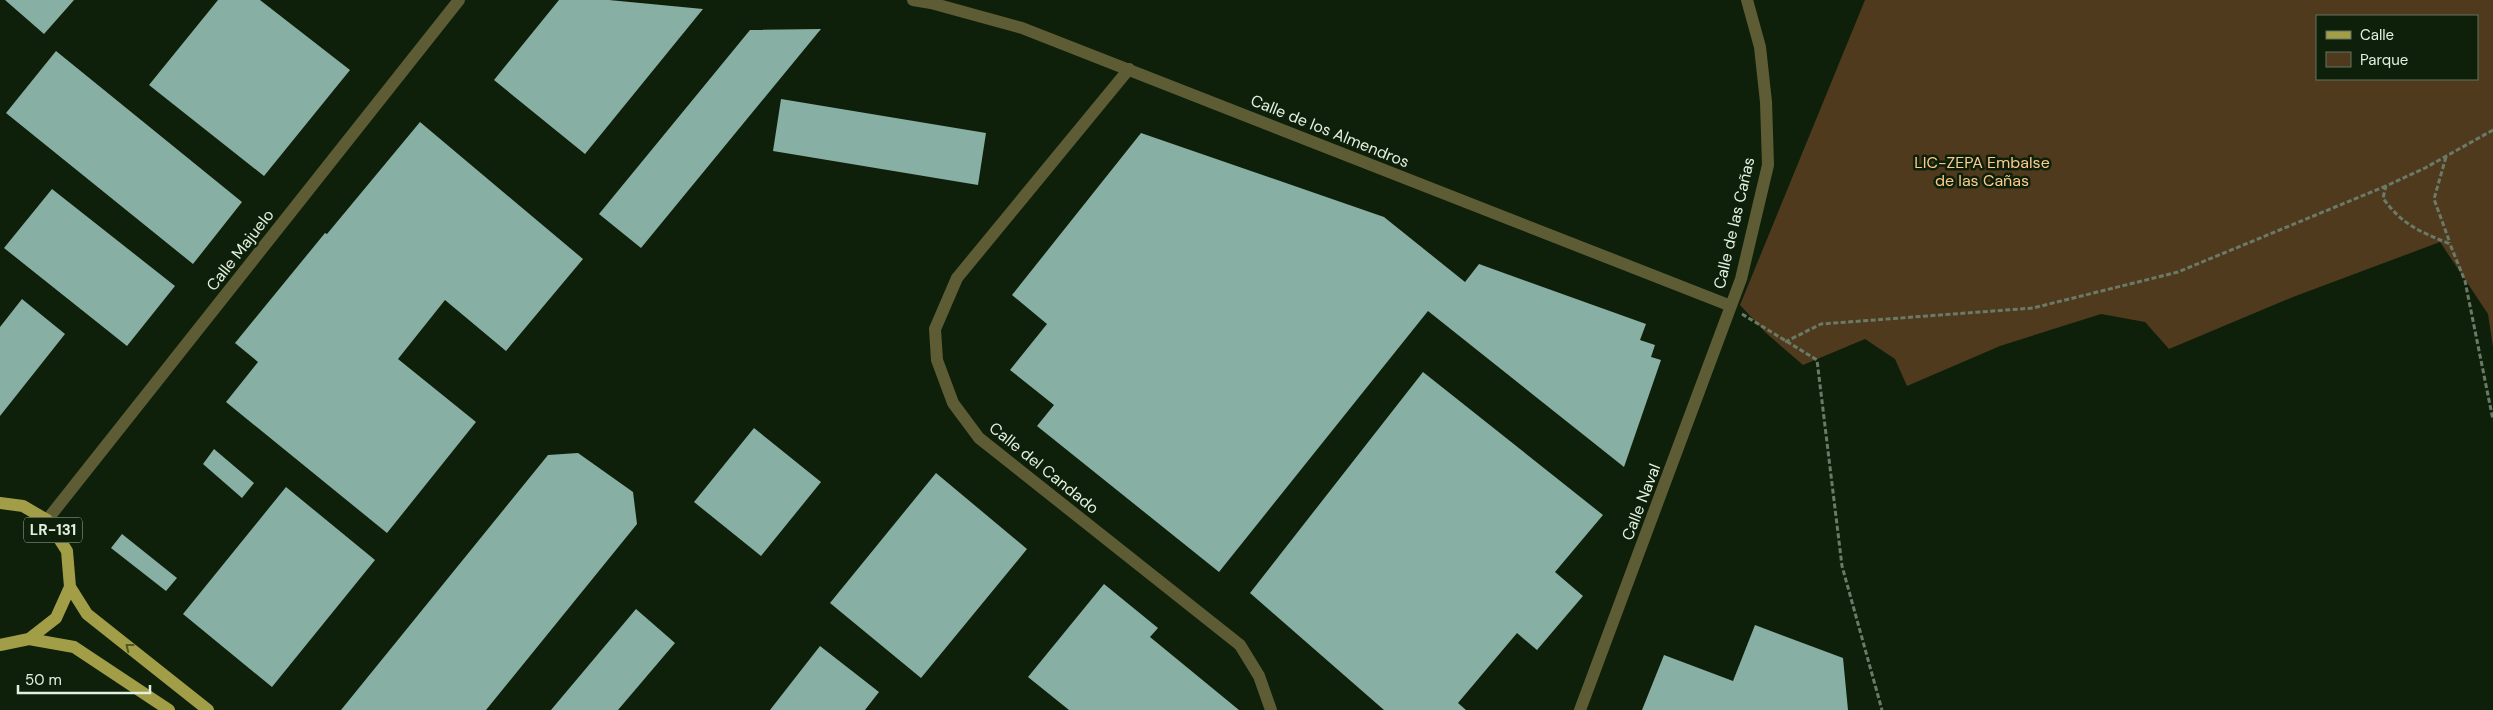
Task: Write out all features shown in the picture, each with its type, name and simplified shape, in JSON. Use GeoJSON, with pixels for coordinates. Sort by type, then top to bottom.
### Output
{"type":"FeatureCollection","features":[{"type":"Feature","properties":{"kind":"main road","name":"LR-131"},"geometry":{"type":"LineString","coordinates":[[0,503],[23,506],[47,520],[67,551],[70,587],[87,614],[208,710]]}},
{"type":"Feature","properties":{"kind":"main road","name":"LR-131"},"geometry":{"type":"LineString","coordinates":[[29,639],[56,618],[70,587]]}},
{"type":"Feature","properties":{"kind":"main road","name":"LR-131"},"geometry":{"type":"LineString","coordinates":[[0,645],[29,639],[74,647],[169,710]]}},
{"type":"Feature","properties":{"kind":"street","name":"Calle Majuelo"},"geometry":{"type":"LineString","coordinates":[[47,520],[459,0]]}},
{"type":"Feature","properties":{"kind":"street","name":"Calle de los Almendros"},"geometry":{"type":"LineString","coordinates":[[913,0],[931,2],[1022,28],[1731,306]]}},
{"type":"Feature","properties":{"kind":"street","name":"Calle de las Cañas"},"geometry":{"type":"LineString","coordinates":[[1731,306],[1741,279],[1768,165],[1766,102],[1760,47],[1747,0]]}},
{"type":"Feature","properties":{"kind":"street","name":"Calle del Candado"},"geometry":{"type":"LineString","coordinates":[[1129,69],[957,278],[934,329],[937,360],[953,403],[979,438],[1240,645],[1259,676],[1271,710]]}},
{"type":"Feature","properties":{"kind":"street","name":"Calle Naval"},"geometry":{"type":"LineString","coordinates":[[1580,710],[1731,306]]}},
{"type":"Feature","properties":{"kind":"path"},"geometry":{"type":"LineString","coordinates":[[1785,342],[1821,324],[2033,308],[2178,272],[2386,186],[2446,157],[2493,130]]}},
{"type":"Feature","properties":{"kind":"path"},"geometry":{"type":"LineString","coordinates":[[2446,157],[2434,199],[2465,281],[2493,420]]}},
{"type":"Feature","properties":{"kind":"path"},"geometry":{"type":"LineString","coordinates":[[2386,186],[2383,198],[2395,215],[2423,232],[2450,244]]}},
{"type":"Feature","properties":{"kind":"path"},"geometry":{"type":"LineString","coordinates":[[1731,306],[1785,342],[1817,360],[1842,566],[1882,710]]}},
{"type":"Feature","properties":{"kind":"green space","name":"LIC-ZEPA Embalse de las Cañas"},"geometry":{"type":"Polygon","coordinates":[[[1865,0],[2493,0],[2493,347],[2488,314],[2440,242],[2293,297],[2169,349],[2145,322],[2101,314],[2000,346],[1907,386],[1895,359],[1865,339],[1803,365],[1766,333],[1740,305],[1865,0]]]}},
{"type":"Feature","properties":{"kind":"building"},"geometry":{"type":"Polygon","coordinates":[[[5,0],[74,0],[44,34],[5,0]]]}},
{"type":"Feature","properties":{"kind":"building"},"geometry":{"type":"Polygon","coordinates":[[[218,0],[260,0],[350,70],[264,176],[149,85],[218,0]]]}},
{"type":"Feature","properties":{"kind":"building"},"geometry":{"type":"Polygon","coordinates":[[[559,0],[609,0],[703,9],[585,154],[494,80],[559,0]]]}},
{"type":"Feature","properties":{"kind":"building"},"geometry":{"type":"Polygon","coordinates":[[[821,29],[641,248],[599,214],[750,30],[821,29]]]}},
{"type":"Feature","properties":{"kind":"building"},"geometry":{"type":"Polygon","coordinates":[[[56,51],[242,202],[193,264],[6,113],[56,51]]]}},
{"type":"Feature","properties":{"kind":"building"},"geometry":{"type":"Polygon","coordinates":[[[781,99],[986,133],[978,185],[773,151],[781,99]]]}},
{"type":"Feature","properties":{"kind":"building"},"geometry":{"type":"Polygon","coordinates":[[[420,122],[583,259],[506,351],[445,300],[398,359],[476,422],[387,533],[226,402],[258,362],[235,343],[325,233],[327,234],[420,122]]]}},
{"type":"Feature","properties":{"kind":"building"},"geometry":{"type":"Polygon","coordinates":[[[1141,133],[1384,217],[1465,282],[1479,264],[1646,324],[1640,340],[1655,345],[1651,357],[1661,360],[1624,467],[1428,311],[1219,572],[1037,426],[1054,405],[1010,370],[1047,324],[1012,295],[1141,133]]]}},
{"type":"Feature","properties":{"kind":"building"},"geometry":{"type":"Polygon","coordinates":[[[52,189],[175,286],[127,346],[4,248],[52,189]]]}},
{"type":"Feature","properties":{"kind":"building"},"geometry":{"type":"Polygon","coordinates":[[[22,299],[65,334],[0,416],[0,327],[22,299]]]}},
{"type":"Feature","properties":{"kind":"building"},"geometry":{"type":"Polygon","coordinates":[[[1423,372],[1603,515],[1555,572],[1583,596],[1537,650],[1517,633],[1458,703],[1466,710],[1384,710],[1250,593],[1423,372]]]}},
{"type":"Feature","properties":{"kind":"building"},"geometry":{"type":"Polygon","coordinates":[[[754,428],[821,482],[761,556],[694,502],[754,428]]]}},
{"type":"Feature","properties":{"kind":"building"},"geometry":{"type":"Polygon","coordinates":[[[214,449],[254,483],[242,498],[203,464],[214,449]]]}},
{"type":"Feature","properties":{"kind":"building"},"geometry":{"type":"Polygon","coordinates":[[[578,453],[633,492],[637,524],[486,710],[341,710],[548,455],[578,453]]]}},
{"type":"Feature","properties":{"kind":"building"},"geometry":{"type":"Polygon","coordinates":[[[936,473],[1027,549],[921,678],[830,603],[936,473]]]}},
{"type":"Feature","properties":{"kind":"building"},"geometry":{"type":"Polygon","coordinates":[[[286,487],[375,560],[272,687],[183,614],[286,487]]]}},
{"type":"Feature","properties":{"kind":"building"},"geometry":{"type":"Polygon","coordinates":[[[122,534],[177,578],[166,591],[111,548],[122,534]]]}},
{"type":"Feature","properties":{"kind":"building"},"geometry":{"type":"Polygon","coordinates":[[[1104,584],[1158,628],[1150,637],[1239,710],[1069,710],[1028,677],[1104,584]]]}},
{"type":"Feature","properties":{"kind":"building"},"geometry":{"type":"Polygon","coordinates":[[[636,609],[675,643],[618,710],[551,710],[636,609]]]}},
{"type":"Feature","properties":{"kind":"building"},"geometry":{"type":"Polygon","coordinates":[[[1755,625],[1843,658],[1848,710],[1642,710],[1664,655],[1733,681],[1755,625]]]}},
{"type":"Feature","properties":{"kind":"building"},"geometry":{"type":"Polygon","coordinates":[[[820,646],[879,692],[865,710],[770,710],[820,646]]]}}]}
